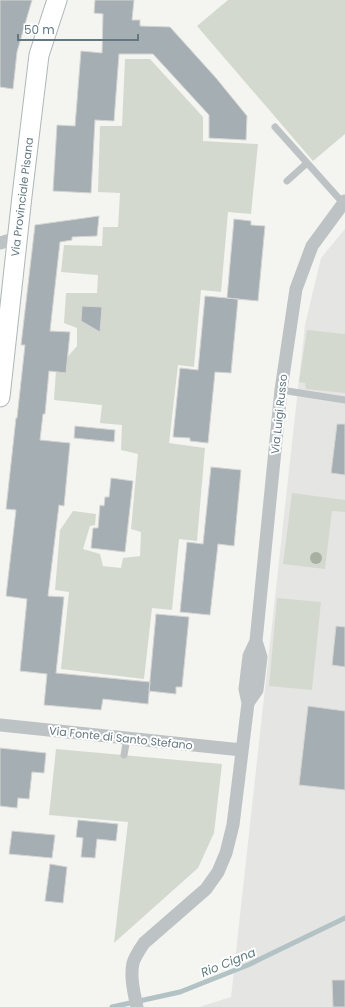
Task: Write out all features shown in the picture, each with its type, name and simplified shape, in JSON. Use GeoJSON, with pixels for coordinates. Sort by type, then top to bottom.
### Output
{"type":"FeatureCollection","features":[{"type":"Feature","properties":{"kind":"street","name":"Via Provinciale Pisana"},"geometry":{"type":"LineString","coordinates":[[0,397],[9,241],[39,55],[57,0]]}},
{"type":"Feature","properties":{"kind":"street","name":"Via Luigi Russo"},"geometry":{"type":"LineString","coordinates":[[137,1007],[133,986],[133,962],[144,943],[206,889],[218,872],[226,853],[233,825],[248,703],[257,690],[261,657],[256,641],[281,390],[296,289],[312,246],[344,202]]}},
{"type":"Feature","properties":{"kind":"street","name":"Via Fonte di Santo Stefano"},"geometry":{"type":"LineString","coordinates":[[0,725],[242,750]]}},
{"type":"Feature","properties":{"kind":"lane"},"geometry":{"type":"LineString","coordinates":[[275,127],[344,202]]}},
{"type":"Feature","properties":{"kind":"lane"},"geometry":{"type":"LineString","coordinates":[[287,182],[307,163]]}},
{"type":"Feature","properties":{"kind":"lane"},"geometry":{"type":"LineString","coordinates":[[281,390],[345,400]]}},
{"type":"Feature","properties":{"kind":"lane"},"geometry":{"type":"LineString","coordinates":[[124,755],[127,738]]}},
{"type":"Feature","properties":{"kind":"shaded area"},"geometry":{"type":"Polygon","coordinates":[[[228,0],[345,0],[345,134],[313,161],[197,26],[228,0]]]}},
{"type":"Feature","properties":{"kind":"shaded area"},"geometry":{"type":"Polygon","coordinates":[[[125,59],[150,59],[203,117],[203,141],[258,144],[251,214],[228,212],[221,292],[201,290],[194,367],[178,365],[169,443],[205,448],[197,541],[179,539],[172,610],[152,608],[144,679],[61,669],[69,592],[55,590],[60,530],[73,511],[96,514],[95,525],[90,526],[83,549],[100,554],[103,566],[121,568],[123,558],[140,556],[141,532],[131,529],[138,454],[121,450],[122,425],[100,423],[102,405],[54,400],[56,370],[77,346],[77,328],[64,323],[66,293],[97,293],[98,275],[61,272],[64,245],[102,246],[103,227],[118,227],[120,193],[98,192],[100,126],[122,126],[125,59]]]}},
{"type":"Feature","properties":{"kind":"shaded area"},"geometry":{"type":"Polygon","coordinates":[[[345,229],[345,1007],[199,1007],[231,997],[305,325],[321,258],[345,229]]]}},
{"type":"Feature","properties":{"kind":"shaded area"},"geometry":{"type":"Polygon","coordinates":[[[307,330],[345,334],[345,393],[306,389],[305,383],[299,382],[307,330]]]}},
{"type":"Feature","properties":{"kind":"shaded area"},"geometry":{"type":"Polygon","coordinates":[[[292,493],[345,500],[345,512],[332,511],[325,569],[283,564],[292,493]]]}},
{"type":"Feature","properties":{"kind":"shaded area"},"geometry":{"type":"Polygon","coordinates":[[[277,598],[321,602],[312,690],[269,686],[277,598]]]}},
{"type":"Feature","properties":{"kind":"shaded area"},"geometry":{"type":"Polygon","coordinates":[[[56,749],[222,764],[214,833],[198,868],[114,943],[128,822],[49,815],[56,749]]]}},
{"type":"Feature","properties":{"kind":"building"},"geometry":{"type":"Polygon","coordinates":[[[0,0],[32,0],[17,52],[13,89],[0,87],[0,0]]]}},
{"type":"Feature","properties":{"kind":"building"},"geometry":{"type":"Polygon","coordinates":[[[95,0],[134,0],[132,20],[140,20],[140,26],[170,27],[216,78],[247,116],[246,140],[209,138],[209,115],[153,54],[119,54],[114,121],[95,120],[91,193],[53,191],[57,125],[75,126],[81,51],[102,53],[103,14],[94,13],[95,0]]]}},
{"type":"Feature","properties":{"kind":"building"},"geometry":{"type":"Polygon","coordinates":[[[99,216],[97,236],[72,237],[72,240],[60,242],[50,331],[70,332],[66,373],[49,371],[45,414],[43,414],[40,440],[70,443],[64,506],[59,505],[48,596],[64,597],[56,673],[150,682],[148,704],[103,699],[101,710],[44,705],[47,674],[20,671],[27,599],[6,596],[16,510],[6,509],[25,345],[21,345],[35,225],[99,216]]]}},
{"type":"Feature","properties":{"kind":"building"},"geometry":{"type":"Polygon","coordinates":[[[234,219],[251,221],[251,225],[265,226],[258,301],[227,298],[234,219]]]}},
{"type":"Feature","properties":{"kind":"building"},"geometry":{"type":"Polygon","coordinates":[[[205,296],[238,299],[231,373],[215,372],[208,443],[190,441],[190,438],[173,437],[180,368],[198,370],[205,296]]]}},
{"type":"Feature","properties":{"kind":"building"},"geometry":{"type":"Polygon","coordinates":[[[82,306],[102,307],[100,332],[81,321],[82,306]]]}},
{"type":"Feature","properties":{"kind":"building"},"geometry":{"type":"Polygon","coordinates":[[[337,424],[345,424],[345,475],[331,473],[337,424]]]}},
{"type":"Feature","properties":{"kind":"building"},"geometry":{"type":"Polygon","coordinates":[[[75,426],[115,430],[114,442],[74,438],[75,426]]]}},
{"type":"Feature","properties":{"kind":"building"},"geometry":{"type":"Polygon","coordinates":[[[211,467],[241,470],[234,546],[218,544],[210,615],[180,612],[187,542],[203,544],[211,467]]]}},
{"type":"Feature","properties":{"kind":"building"},"geometry":{"type":"Polygon","coordinates":[[[111,478],[133,481],[125,552],[91,548],[93,528],[98,528],[100,505],[104,506],[105,497],[109,497],[111,478]]]}},
{"type":"Feature","properties":{"kind":"building"},"geometry":{"type":"Polygon","coordinates":[[[156,614],[189,617],[182,687],[176,687],[176,694],[149,691],[156,614]]]}},
{"type":"Feature","properties":{"kind":"building"},"geometry":{"type":"Polygon","coordinates":[[[336,626],[345,627],[345,667],[332,665],[336,626]]]}},
{"type":"Feature","properties":{"kind":"building"},"geometry":{"type":"Polygon","coordinates":[[[308,706],[345,711],[345,790],[299,785],[308,706]]]}},
{"type":"Feature","properties":{"kind":"building"},"geometry":{"type":"Polygon","coordinates":[[[0,748],[46,753],[44,773],[32,772],[29,799],[18,798],[17,808],[0,806],[0,748]]]}},
{"type":"Feature","properties":{"kind":"building"},"geometry":{"type":"Polygon","coordinates":[[[78,820],[118,824],[116,841],[97,839],[95,858],[81,857],[83,838],[76,837],[78,820]]]}},
{"type":"Feature","properties":{"kind":"building"},"geometry":{"type":"Polygon","coordinates":[[[12,831],[55,835],[52,858],[9,854],[12,831]]]}},
{"type":"Feature","properties":{"kind":"building"},"geometry":{"type":"Polygon","coordinates":[[[50,864],[67,867],[63,903],[45,901],[50,864]]]}},
{"type":"Feature","properties":{"kind":"building"},"geometry":{"type":"Polygon","coordinates":[[[332,980],[345,980],[345,1007],[333,1007],[332,980]]]}},
{"type":"Feature","properties":{"kind":"waterway","name":"Rio Cigna"},"geometry":{"type":"LineString","coordinates":[[112,1007],[180,992],[248,965],[345,918]]}}]}
